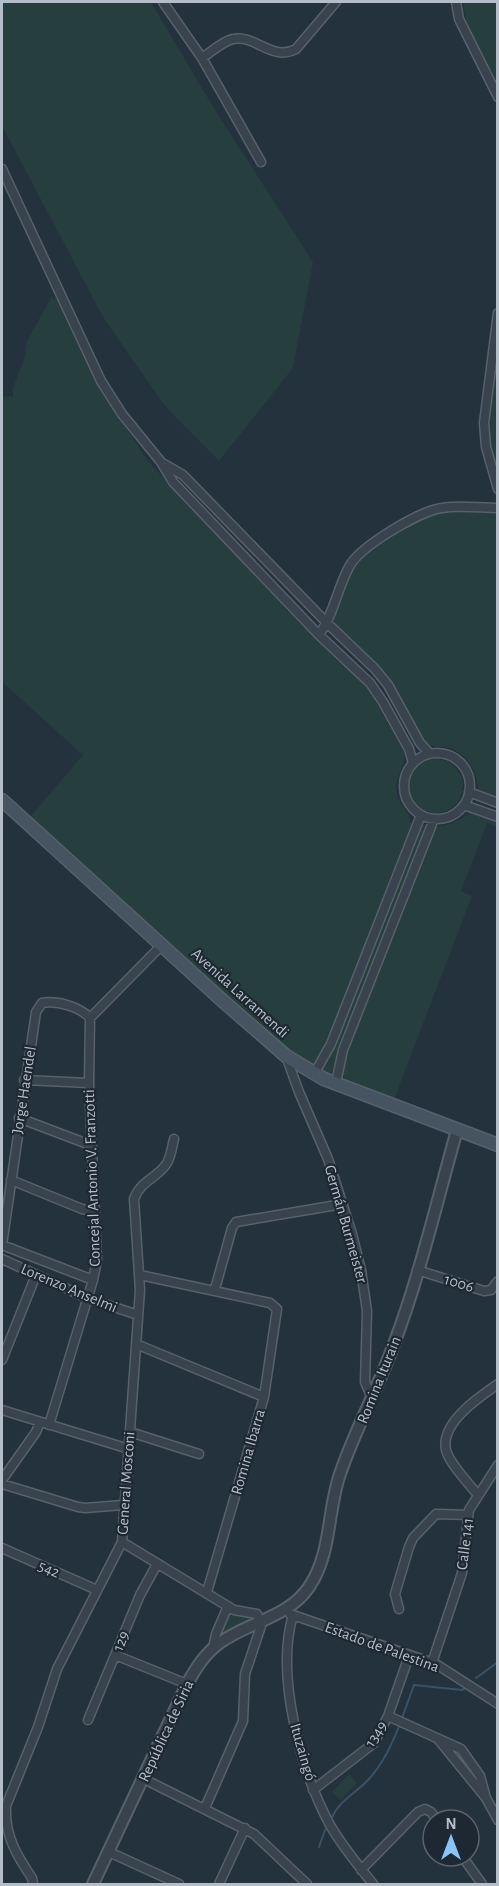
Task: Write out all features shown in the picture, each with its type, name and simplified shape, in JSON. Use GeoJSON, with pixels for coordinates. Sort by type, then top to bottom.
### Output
{"type":"FeatureCollection","features":[{"type":"Feature","properties":{"kind":"main road","name":"Avenida Larramendi"},"geometry":{"type":"LineString","coordinates":[[2,800],[286,1056],[314,1074],[498,1146]]}},
{"type":"Feature","properties":{"kind":"street"},"geometry":{"type":"LineString","coordinates":[[163,2],[201,58],[261,162]]}},
{"type":"Feature","properties":{"kind":"street"},"geometry":{"type":"LineString","coordinates":[[456,2],[459,19],[498,97]]}},
{"type":"Feature","properties":{"kind":"street"},"geometry":{"type":"LineString","coordinates":[[201,58],[231,39],[239,38],[277,52],[290,52],[296,49],[332,3]]}},
{"type":"Feature","properties":{"kind":"street"},"geometry":{"type":"LineString","coordinates":[[2,169],[101,381],[122,414],[173,482],[377,692],[408,749],[413,763]]}},
{"type":"Feature","properties":{"kind":"street"},"geometry":{"type":"LineString","coordinates":[[498,313],[484,423],[486,447],[498,489]]}},
{"type":"Feature","properties":{"kind":"street"},"geometry":{"type":"LineString","coordinates":[[160,462],[183,475],[382,677],[420,743],[430,754]]}},
{"type":"Feature","properties":{"kind":"street"},"geometry":{"type":"LineString","coordinates":[[319,634],[327,623],[346,571],[353,559],[364,548],[429,511],[450,507],[498,508]]}},
{"type":"Feature","properties":{"kind":"street"},"geometry":{"type":"LineString","coordinates":[[430,754],[446,755],[460,763],[468,776],[469,792],[464,805],[449,816],[434,819],[421,815],[409,804],[404,788],[405,777],[413,763],[430,754]]}},
{"type":"Feature","properties":{"kind":"street"},"geometry":{"type":"LineString","coordinates":[[469,792],[498,803]]}},
{"type":"Feature","properties":{"kind":"street"},"geometry":{"type":"LineString","coordinates":[[464,805],[498,817]]}},
{"type":"Feature","properties":{"kind":"street"},"geometry":{"type":"LineString","coordinates":[[314,1074],[330,1044],[421,815]]}},
{"type":"Feature","properties":{"kind":"street"},"geometry":{"type":"LineString","coordinates":[[336,1083],[343,1050],[434,819]]}},
{"type":"Feature","properties":{"kind":"street"},"geometry":{"type":"LineString","coordinates":[[90,1018],[162,945]]}},
{"type":"Feature","properties":{"kind":"street","name":"Jorge Haendel"},"geometry":{"type":"LineString","coordinates":[[2,1245],[24,1080],[36,1012],[42,1003],[48,1002],[79,1009],[90,1018]]}},
{"type":"Feature","properties":{"kind":"street","name":"Concejal Antonio V. Franzotti"},"geometry":{"type":"LineString","coordinates":[[50,1425],[97,1260],[89,1083],[90,1018]]}},
{"type":"Feature","properties":{"kind":"street","name":"Germán Burmeister"},"geometry":{"type":"LineString","coordinates":[[286,1056],[328,1159],[357,1252],[367,1311],[364,1382],[372,1398]]}},
{"type":"Feature","properties":{"kind":"street"},"geometry":{"type":"LineString","coordinates":[[24,1080],[89,1083]]}},
{"type":"Feature","properties":{"kind":"street"},"geometry":{"type":"LineString","coordinates":[[19,1118],[85,1143],[92,1143]]}},
{"type":"Feature","properties":{"kind":"street","name":"Romina Iturain"},"geometry":{"type":"LineString","coordinates":[[284,1613],[303,1594],[319,1568],[326,1545],[340,1473],[399,1332],[457,1130]]}},
{"type":"Feature","properties":{"kind":"street","name":"General Mosconi"},"geometry":{"type":"LineString","coordinates":[[4,1812],[38,1727],[57,1669],[122,1542],[140,1275],[134,1199],[147,1180],[167,1164],[174,1139]]}},
{"type":"Feature","properties":{"kind":"street"},"geometry":{"type":"LineString","coordinates":[[11,1180],[82,1209],[94,1211]]}},
{"type":"Feature","properties":{"kind":"street"},"geometry":{"type":"LineString","coordinates":[[140,1275],[215,1289],[232,1228],[236,1222],[343,1204]]}},
{"type":"Feature","properties":{"kind":"street"},"geometry":{"type":"LineString","coordinates":[[2,1245],[93,1280]]}},
{"type":"Feature","properties":{"kind":"street","name":"Lorenzo Anselmi"},"geometry":{"type":"LineString","coordinates":[[2,1258],[87,1298],[138,1315]]}},
{"type":"Feature","properties":{"kind":"street","name":"1006"},"geometry":{"type":"LineString","coordinates":[[417,1270],[484,1291],[491,1290],[498,1281]]}},
{"type":"Feature","properties":{"kind":"street"},"geometry":{"type":"LineString","coordinates":[[2,1360],[36,1275]]}},
{"type":"Feature","properties":{"kind":"street","name":"Romina Ibarra"},"geometry":{"type":"LineString","coordinates":[[207,1592],[264,1397],[277,1309],[270,1303],[215,1289]]}},
{"type":"Feature","properties":{"kind":"street"},"geometry":{"type":"LineString","coordinates":[[136,1344],[264,1397]]}},
{"type":"Feature","properties":{"kind":"street","name":"Calle 141"},"geometry":{"type":"LineString","coordinates":[[432,1663],[462,1573],[468,1515],[478,1496],[448,1454],[446,1443],[453,1422],[498,1384]]}},
{"type":"Feature","properties":{"kind":"street"},"geometry":{"type":"LineString","coordinates":[[2,1410],[129,1449]]}},
{"type":"Feature","properties":{"kind":"street"},"geometry":{"type":"LineString","coordinates":[[40,1422],[36,1432],[2,1482],[78,1507],[123,1505]]}},
{"type":"Feature","properties":{"kind":"street"},"geometry":{"type":"LineString","coordinates":[[130,1432],[199,1454]]}},
{"type":"Feature","properties":{"kind":"street"},"geometry":{"type":"LineString","coordinates":[[478,1496],[498,1465]]}},
{"type":"Feature","properties":{"kind":"street"},"geometry":{"type":"LineString","coordinates":[[399,1609],[395,1594],[413,1538],[436,1514],[468,1515]]}},
{"type":"Feature","properties":{"kind":"street"},"geometry":{"type":"LineString","coordinates":[[122,1542],[228,1606],[240,1612],[257,1614],[260,1620],[261,1626],[247,1664],[243,1721],[205,1808]]}},
{"type":"Feature","properties":{"kind":"street","name":"542"},"geometry":{"type":"LineString","coordinates":[[2,1548],[97,1590]]}},
{"type":"Feature","properties":{"kind":"street","name":"129"},"geometry":{"type":"LineString","coordinates":[[88,1720],[140,1595],[157,1564]]}},
{"type":"Feature","properties":{"kind":"street"},"geometry":{"type":"LineString","coordinates":[[213,1648],[216,1634],[228,1606]]}},
{"type":"Feature","properties":{"kind":"street","name":"República de Siria"},"geometry":{"type":"LineString","coordinates":[[93,1884],[187,1684],[201,1660],[230,1636],[260,1620],[284,1613]]}},
{"type":"Feature","properties":{"kind":"street","name":"Estado de Palestina"},"geometry":{"type":"LineString","coordinates":[[284,1613],[432,1663],[498,1704]]}},
{"type":"Feature","properties":{"kind":"street","name":"Ituzaingó"},"geometry":{"type":"LineString","coordinates":[[284,1613],[290,1701],[301,1751],[314,1790],[331,1827],[373,1884]]}},
{"type":"Feature","properties":{"kind":"street"},"geometry":{"type":"LineString","coordinates":[[115,1655],[187,1684]]}},
{"type":"Feature","properties":{"kind":"street","name":"1349"},"geometry":{"type":"LineString","coordinates":[[314,1790],[370,1747],[378,1738],[409,1656]]}},
{"type":"Feature","properties":{"kind":"street"},"geometry":{"type":"LineString","coordinates":[[388,1716],[438,1738],[486,1798],[498,1820]]}},
{"type":"Feature","properties":{"kind":"street"},"geometry":{"type":"LineString","coordinates":[[144,1779],[245,1828],[307,1884]]}},
{"type":"Feature","properties":{"kind":"street"},"geometry":{"type":"LineString","coordinates":[[361,1870],[421,1811]]}},
{"type":"Feature","properties":{"kind":"street"},"geometry":{"type":"LineString","coordinates":[[4,1812],[6,1829],[14,1849],[32,1878],[33,1884]]}},
{"type":"Feature","properties":{"kind":"street"},"geometry":{"type":"LineString","coordinates":[[219,1884],[245,1828]]}},
{"type":"Feature","properties":{"kind":"street"},"geometry":{"type":"LineString","coordinates":[[3,1847],[14,1849]]}},
{"type":"Feature","properties":{"kind":"street"},"geometry":{"type":"LineString","coordinates":[[109,1852],[179,1884]]}},
{"type":"Feature","properties":{"kind":"street"},"geometry":{"type":"LineString","coordinates":[[471,1868],[482,1884]]}},
{"type":"Feature","properties":{"kind":"green space"},"geometry":{"type":"Polygon","coordinates":[[[2,2],[151,2],[215,110],[313,262],[293,368],[219,461],[164,405],[103,317],[2,126],[2,2]]]}},
{"type":"Feature","properties":{"kind":"green space"},"geometry":{"type":"Polygon","coordinates":[[[463,2],[497,2],[497,83],[467,25],[463,2]]]}},
{"type":"Feature","properties":{"kind":"green space"},"geometry":{"type":"Polygon","coordinates":[[[57,294],[102,393],[148,461],[314,638],[369,689],[404,752],[404,761],[396,790],[411,826],[326,1043],[312,1065],[282,1047],[30,817],[83,755],[2,682],[2,397],[11,396],[13,398],[13,388],[25,357],[27,341],[52,296],[54,300],[57,294]]]}},
{"type":"Feature","properties":{"kind":"green space"},"geometry":{"type":"Polygon","coordinates":[[[497,347],[497,475],[490,446],[488,424],[497,347]]]}},
{"type":"Feature","properties":{"kind":"green space"},"geometry":{"type":"Polygon","coordinates":[[[437,512],[497,514],[497,799],[479,790],[474,770],[463,755],[451,748],[431,746],[423,741],[386,675],[333,622],[335,608],[345,581],[353,566],[363,555],[383,540],[419,519],[437,512]]]}},
{"type":"Feature","properties":{"kind":"green space"},"geometry":{"type":"Polygon","coordinates":[[[436,759],[446,761],[455,767],[461,776],[463,786],[461,796],[455,805],[446,811],[436,813],[426,811],[417,805],[411,796],[409,786],[411,776],[417,767],[426,761],[436,759]]]}},
{"type":"Feature","properties":{"kind":"green space"},"geometry":{"type":"Polygon","coordinates":[[[471,813],[497,822],[497,827],[487,823],[461,891],[472,896],[395,1097],[392,1098],[345,1079],[343,1074],[348,1050],[436,827],[451,824],[471,813]]]}},
{"type":"Feature","properties":{"kind":"green space"},"geometry":{"type":"Polygon","coordinates":[[[423,825],[425,826],[422,836],[339,1045],[333,1071],[327,1074],[323,1069],[336,1044],[423,825]]]}},
{"type":"Feature","properties":{"kind":"green space"},"geometry":{"type":"Polygon","coordinates":[[[232,1615],[248,1616],[250,1619],[221,1635],[227,1619],[232,1615]]]}},
{"type":"Feature","properties":{"kind":"green space"},"geometry":{"type":"Polygon","coordinates":[[[349,1774],[357,1783],[341,1800],[332,1792],[349,1774]]]}},
{"type":"Feature","properties":{"kind":"waterway"},"geometry":{"type":"LineString","coordinates":[[476,1678],[498,1662]]}},
{"type":"Feature","properties":{"kind":"waterway"},"geometry":{"type":"LineString","coordinates":[[402,1718],[414,1685],[462,1690],[466,1688]]}},
{"type":"Feature","properties":{"kind":"waterway"},"geometry":{"type":"LineString","coordinates":[[332,1817],[339,1806],[373,1774],[400,1724]]}},
{"type":"Feature","properties":{"kind":"waterway"},"geometry":{"type":"LineString","coordinates":[[319,1847],[325,1830]]}}]}
